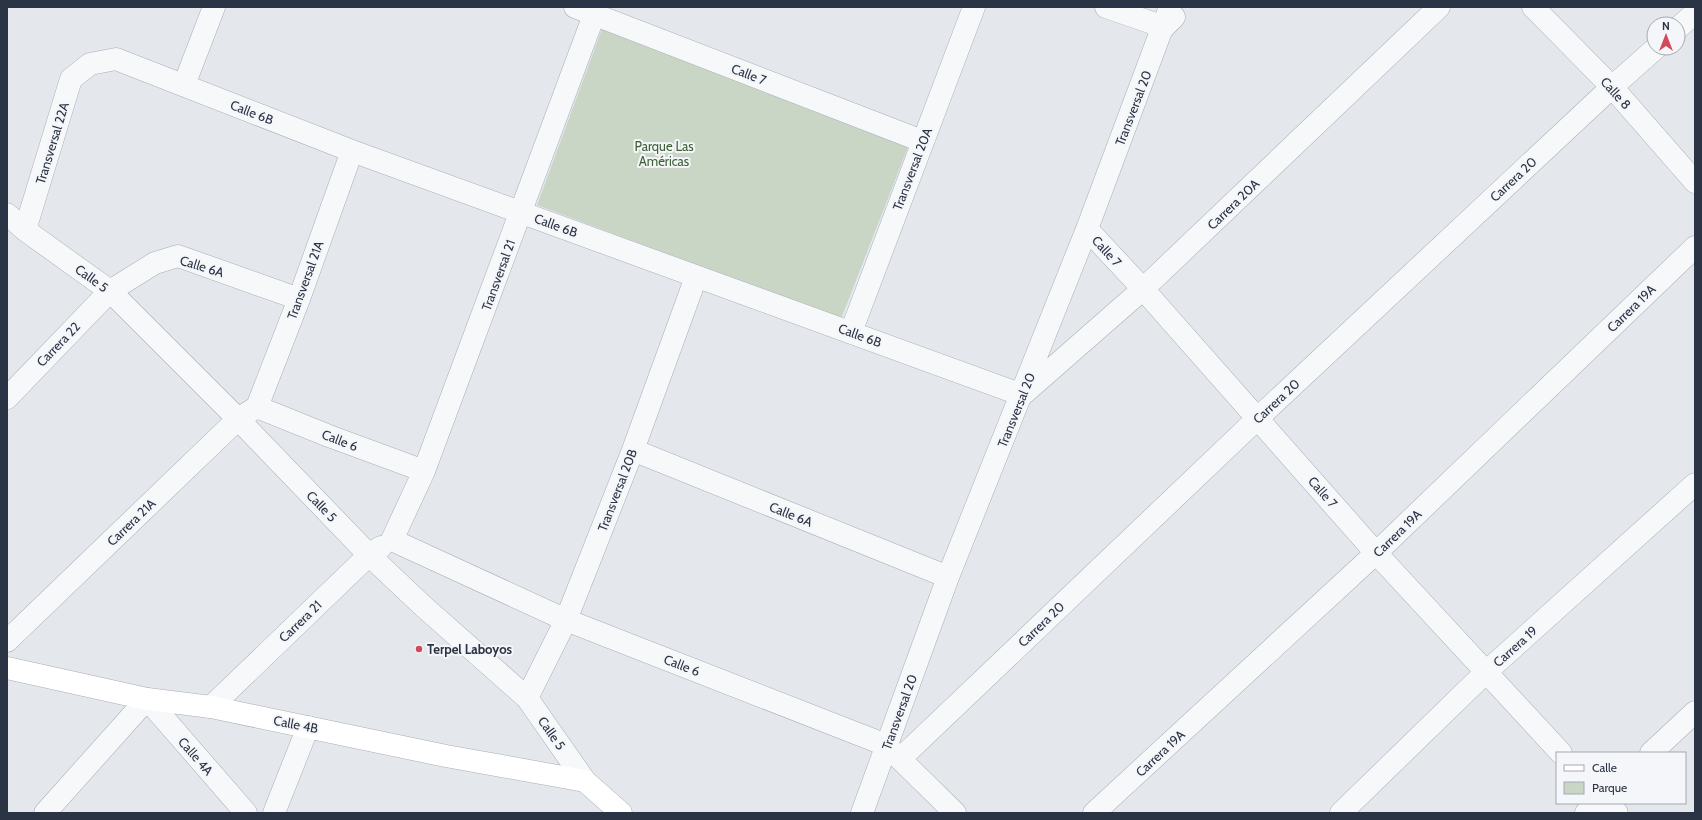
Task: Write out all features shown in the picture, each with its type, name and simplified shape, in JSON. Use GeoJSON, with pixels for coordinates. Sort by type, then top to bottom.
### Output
{"type":"FeatureCollection","features":[{"type":"Feature","properties":{"kind":"street"},"geometry":{"type":"LineString","coordinates":[[184,85],[214,7]]}},
{"type":"Feature","properties":{"kind":"street","name":"Transversal 20A"},"geometry":{"type":"LineString","coordinates":[[851,332],[922,141],[974,7]]}},
{"type":"Feature","properties":{"kind":"street"},"geometry":{"type":"LineString","coordinates":[[1106,7],[1167,17],[1185,7]]}},
{"type":"Feature","properties":{"kind":"street","name":"Carrera 20A"},"geometry":{"type":"LineString","coordinates":[[1022,395],[1143,289],[1439,7]]}},
{"type":"Feature","properties":{"kind":"street","name":"Calle 8"},"geometry":{"type":"LineString","coordinates":[[1533,7],[1612,87],[1695,182]]}},
{"type":"Feature","properties":{"kind":"street","name":"Calle 7"},"geometry":{"type":"LineString","coordinates":[[589,9],[922,141]]}},
{"type":"Feature","properties":{"kind":"street","name":"Transversal 21"},"geometry":{"type":"LineString","coordinates":[[392,540],[424,471],[521,212],[589,9]]}},
{"type":"Feature","properties":{"kind":"street"},"geometry":{"type":"LineString","coordinates":[[1686,21],[1695,13]]}},
{"type":"Feature","properties":{"kind":"street","name":"Transversal 20"},"geometry":{"type":"LineString","coordinates":[[862,813],[894,751],[948,577],[1087,230],[1167,17]]}},
{"type":"Feature","properties":{"kind":"street","name":"Carrera 20"},"geometry":{"type":"LineString","coordinates":[[894,751],[1258,418],[1647,56]]}},
{"type":"Feature","properties":{"kind":"street","name":"Calle 6B"},"geometry":{"type":"LineString","coordinates":[[90,64],[116,59],[352,151],[1022,395]]}},
{"type":"Feature","properties":{"kind":"street","name":"Transversal 22A"},"geometry":{"type":"LineString","coordinates":[[26,230],[71,79],[90,64]]}},
{"type":"Feature","properties":{"kind":"street","name":"Transversal 21A"},"geometry":{"type":"LineString","coordinates":[[257,407],[299,299],[352,151]]}},
{"type":"Feature","properties":{"kind":"street","name":"Calle 5"},"geometry":{"type":"LineString","coordinates":[[7,214],[26,230],[110,291],[238,419],[368,555],[527,698],[586,781],[621,813]]}},
{"type":"Feature","properties":{"kind":"street","name":"Calle 7"},"geometry":{"type":"LineString","coordinates":[[1087,230],[1143,289],[1376,553],[1560,752]]}},
{"type":"Feature","properties":{"kind":"street","name":"Carrera 19A"},"geometry":{"type":"LineString","coordinates":[[1094,813],[1376,553],[1695,247]]}},
{"type":"Feature","properties":{"kind":"street","name":"Calle 6A"},"geometry":{"type":"LineString","coordinates":[[110,291],[155,263],[178,256],[299,299]]}},
{"type":"Feature","properties":{"kind":"street","name":"Transversal 20B"},"geometry":{"type":"LineString","coordinates":[[527,698],[566,620],[633,450],[696,277]]}},
{"type":"Feature","properties":{"kind":"street","name":"Carrera 22"},"geometry":{"type":"LineString","coordinates":[[7,398],[110,291]]}},
{"type":"Feature","properties":{"kind":"street","name":"Calle 6"},"geometry":{"type":"LineString","coordinates":[[257,407],[329,436],[424,471]]}},
{"type":"Feature","properties":{"kind":"street","name":"Carrera 21A"},"geometry":{"type":"LineString","coordinates":[[7,641],[238,419],[257,407]]}},
{"type":"Feature","properties":{"kind":"street","name":"Calle 6A"},"geometry":{"type":"LineString","coordinates":[[633,450],[948,577]]}},
{"type":"Feature","properties":{"kind":"street","name":"Carrera 19"},"geometry":{"type":"LineString","coordinates":[[1341,813],[1485,672],[1695,484]]}},
{"type":"Feature","properties":{"kind":"street","name":"Calle 6"},"geometry":{"type":"LineString","coordinates":[[392,540],[566,620],[894,751],[955,813]]}},
{"type":"Feature","properties":{"kind":"street","name":"Carrera 21"},"geometry":{"type":"LineString","coordinates":[[211,707],[368,555],[392,540]]}},
{"type":"Feature","properties":{"kind":"street","name":"Calle 4B"},"geometry":{"type":"LineString","coordinates":[[7,668],[147,699],[211,707],[446,756],[586,781]]}},
{"type":"Feature","properties":{"kind":"street"},"geometry":{"type":"LineString","coordinates":[[45,813],[147,699]]}},
{"type":"Feature","properties":{"kind":"street","name":"Calle 4A"},"geometry":{"type":"LineString","coordinates":[[147,699],[246,813]]}},
{"type":"Feature","properties":{"kind":"street"},"geometry":{"type":"LineString","coordinates":[[1651,752],[1695,712]]}},
{"type":"Feature","properties":{"kind":"street"},"geometry":{"type":"LineString","coordinates":[[274,813],[308,727]]}},
{"type":"Feature","properties":{"kind":"street"},"geometry":{"type":"LineString","coordinates":[[1586,813],[1595,804]]}},
{"type":"Feature","properties":{"kind":"street"},"geometry":{"type":"LineString","coordinates":[[1609,804],[1617,813]]}},
{"type":"Feature","properties":{"kind":"green space","name":"Parque Las Américas"},"geometry":{"type":"Polygon","coordinates":[[[602,29],[908,147],[841,319],[537,205],[602,29]]]}},
{"type":"Feature","properties":{"kind":"place","name":"Terpel Laboyos"},"geometry":{"type":"Point","coordinates":[419,649]}}]}
